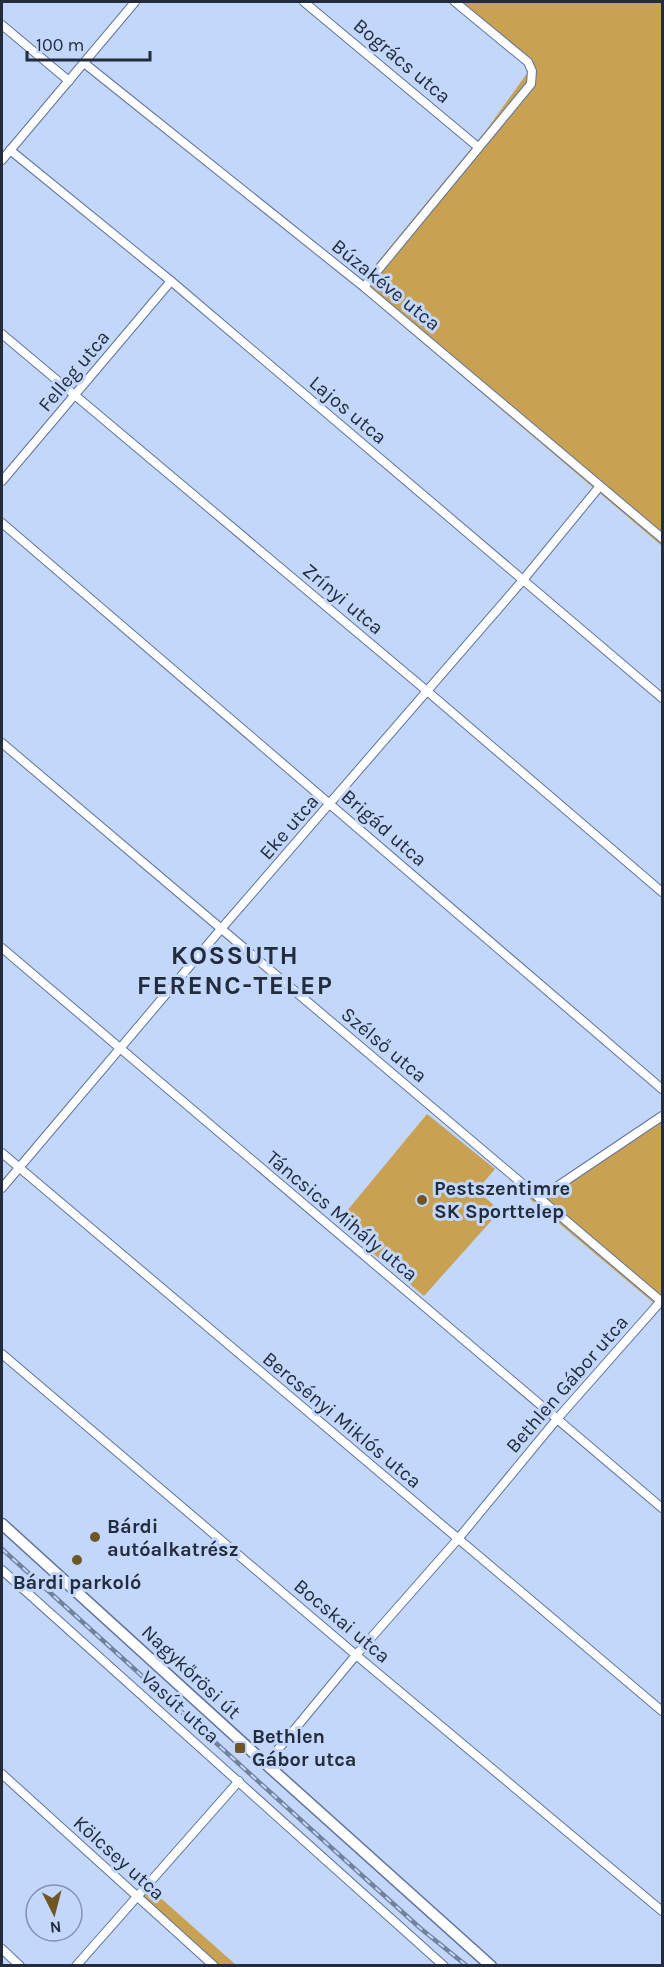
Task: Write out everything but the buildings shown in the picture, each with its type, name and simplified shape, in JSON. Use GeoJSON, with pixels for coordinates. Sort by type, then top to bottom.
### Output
{"type":"FeatureCollection","features":[{"type":"Feature","properties":{"kind":"main road","name":"Nagykőrösi út"},"geometry":{"type":"LineString","coordinates":[[2,1524],[491,1965]]}},
{"type":"Feature","properties":{"kind":"street"},"geometry":{"type":"LineString","coordinates":[[2,160],[135,2]]}},
{"type":"Feature","properties":{"kind":"street","name":"Bogrács utca"},"geometry":{"type":"LineString","coordinates":[[304,2],[478,147]]}},
{"type":"Feature","properties":{"kind":"street"},"geometry":{"type":"LineString","coordinates":[[364,287],[531,84],[532,71],[528,62],[455,2]]}},
{"type":"Feature","properties":{"kind":"street"},"geometry":{"type":"LineString","coordinates":[[2,25],[69,81]]}},
{"type":"Feature","properties":{"kind":"street","name":"Búzakéve utca"},"geometry":{"type":"LineString","coordinates":[[84,63],[364,287],[663,538]]}},
{"type":"Feature","properties":{"kind":"street","name":"Lajos utca"},"geometry":{"type":"LineString","coordinates":[[10,150],[171,281],[663,698]]}},
{"type":"Feature","properties":{"kind":"street","name":"Felleg utca"},"geometry":{"type":"LineString","coordinates":[[2,481],[171,281]]}},
{"type":"Feature","properties":{"kind":"street","name":"Zrínyi utca"},"geometry":{"type":"LineString","coordinates":[[2,334],[663,892]]}},
{"type":"Feature","properties":{"kind":"street","name":"Eke utca"},"geometry":{"type":"LineString","coordinates":[[2,1188],[221,929],[523,580],[600,486]]}},
{"type":"Feature","properties":{"kind":"street","name":"Brigád utca"},"geometry":{"type":"LineString","coordinates":[[2,523],[663,1089]]}},
{"type":"Feature","properties":{"kind":"street","name":"Szélső utca"},"geometry":{"type":"LineString","coordinates":[[2,743],[662,1302]]}},
{"type":"Feature","properties":{"kind":"street","name":"Táncsics Mihály utca"},"geometry":{"type":"LineString","coordinates":[[2,948],[663,1508]]}},
{"type":"Feature","properties":{"kind":"street"},"geometry":{"type":"LineString","coordinates":[[540,1198],[663,1116]]}},
{"type":"Feature","properties":{"kind":"street","name":"Bercsényi Miklós utca"},"geometry":{"type":"LineString","coordinates":[[2,1153],[663,1711]]}},
{"type":"Feature","properties":{"kind":"street","name":"Bethlen Gábor utca"},"geometry":{"type":"LineString","coordinates":[[266,1764],[557,1419],[662,1302]]}},
{"type":"Feature","properties":{"kind":"street","name":"Bocskai utca"},"geometry":{"type":"LineString","coordinates":[[2,1354],[356,1655],[663,1911]]}},
{"type":"Feature","properties":{"kind":"street","name":"Vasút utca"},"geometry":{"type":"LineString","coordinates":[[2,1570],[444,1965]]}},
{"type":"Feature","properties":{"kind":"street","name":"Kölcsey utca"},"geometry":{"type":"LineString","coordinates":[[2,1774],[214,1965]]}},
{"type":"Feature","properties":{"kind":"street"},"geometry":{"type":"LineString","coordinates":[[76,1965],[239,1781]]}},
{"type":"Feature","properties":{"kind":"street"},"geometry":{"type":"LineString","coordinates":[[2,1949],[20,1965]]}},
{"type":"Feature","properties":{"kind":"shaded area"},"geometry":{"type":"Polygon","coordinates":[[[448,2],[662,2],[662,546],[357,287],[487,129],[528,72],[525,65],[448,2]]]}},
{"type":"Feature","properties":{"kind":"shaded area"},"geometry":{"type":"Polygon","coordinates":[[[662,1113],[662,1310],[530,1199],[662,1113]]]}},
{"type":"Feature","properties":{"kind":"shaded area","name":"Pestszentimre SK Sporttelep"},"geometry":{"type":"Polygon","coordinates":[[[427,1114],[495,1169],[477,1190],[500,1211],[424,1296],[337,1223],[427,1114]]]}},
{"type":"Feature","properties":{"kind":"shaded area"},"geometry":{"type":"Polygon","coordinates":[[[146,1885],[236,1965],[214,1965],[137,1896],[146,1885]]]}},
{"type":"Feature","properties":{"kind":"railway"},"geometry":{"type":"LineString","coordinates":[[2,1549],[420,1928],[467,1966]]}},
{"type":"Feature","properties":{"kind":"place","name":"Pestszentimre SK Sporttelep"},"geometry":{"type":"Point","coordinates":[422,1200]}},
{"type":"Feature","properties":{"kind":"place","name":"Bárdi autóalkatrész"},"geometry":{"type":"Point","coordinates":[95,1537]}},
{"type":"Feature","properties":{"kind":"place","name":"Bárdi parkoló"},"geometry":{"type":"Point","coordinates":[77,1560]}},
{"type":"Feature","properties":{"kind":"place","name":"Bethlen Gábor utca"},"geometry":{"type":"Point","coordinates":[240,1748]}},
{"type":"Feature","properties":{"kind":"district","name":"KOSSUTH FERENC-TELEP"},"geometry":{"type":"Point","coordinates":[235,970]}}]}
